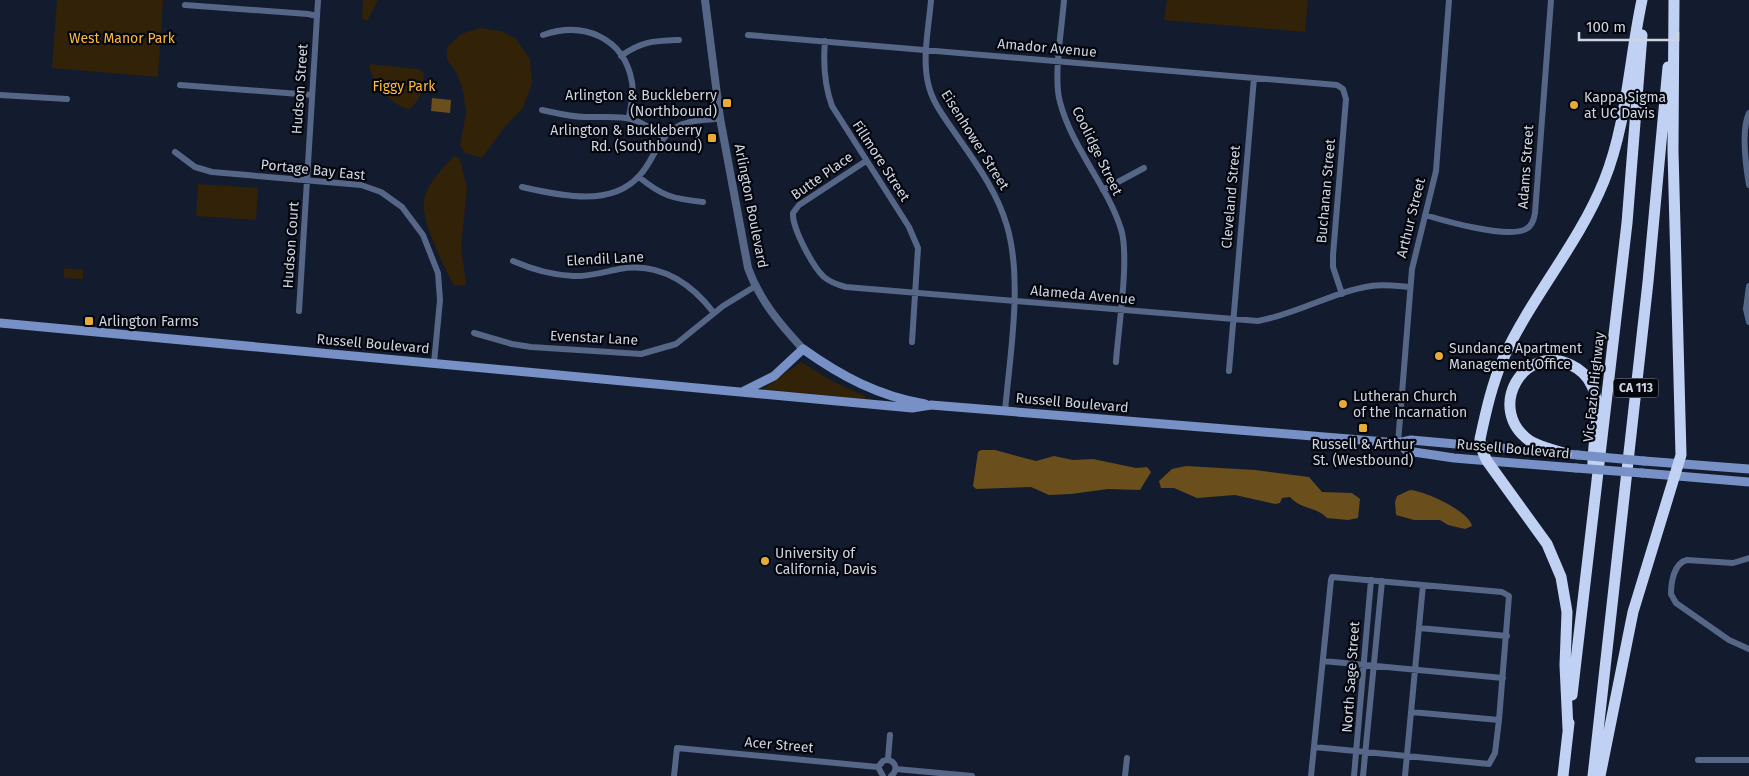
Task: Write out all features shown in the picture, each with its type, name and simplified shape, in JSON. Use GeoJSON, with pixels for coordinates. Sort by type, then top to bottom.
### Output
{"type":"FeatureCollection","features":[{"type":"Feature","properties":{"kind":"highway"},"geometry":{"type":"LineString","coordinates":[[1568,729],[1565,665],[1567,612],[1561,577],[1547,544],[1487,461],[1481,448],[1481,436],[1488,404],[1504,357],[1582,225],[1604,181],[1619,129],[1644,0]]}},
{"type":"Feature","properties":{"kind":"highway","name":"Vic Fazio Highway"},"geometry":{"type":"LineString","coordinates":[[1563,776],[1595,513],[1626,223],[1644,0]]}},
{"type":"Feature","properties":{"kind":"highway"},"geometry":{"type":"LineString","coordinates":[[1600,776],[1633,612],[1679,463],[1673,151],[1674,0]]}},
{"type":"Feature","properties":{"kind":"highway","name":"CA 113"},"geometry":{"type":"LineString","coordinates":[[1593,776],[1648,282],[1674,0]]}},
{"type":"Feature","properties":{"kind":"highway"},"geometry":{"type":"LineString","coordinates":[[1566,454],[1528,440],[1512,418],[1510,401],[1514,383],[1531,366],[1546,361],[1565,362],[1573,366],[1588,378],[1592,386],[1596,408],[1592,452],[1595,513]]}},
{"type":"Feature","properties":{"kind":"main road","name":"Russell Boulevard"},"geometry":{"type":"LineString","coordinates":[[0,323],[912,408],[930,405],[1398,443],[1411,440],[1481,448],[1749,469]]}},
{"type":"Feature","properties":{"kind":"main road","name":"Russell Boulevard"},"geometry":{"type":"LineString","coordinates":[[743,391],[770,379],[803,348]]}},
{"type":"Feature","properties":{"kind":"main road","name":"Arlington Boulevard"},"geometry":{"type":"LineString","coordinates":[[803,348],[830,368],[856,383],[895,398],[930,405]]}},
{"type":"Feature","properties":{"kind":"main road","name":"Russell Boulevard"},"geometry":{"type":"LineString","coordinates":[[1398,443],[1407,450],[1487,461],[1749,482]]}},
{"type":"Feature","properties":{"kind":"street","name":"Hudson Street"},"geometry":{"type":"LineString","coordinates":[[307,180],[318,0]]}},
{"type":"Feature","properties":{"kind":"street","name":"Arlington Boulevard"},"geometry":{"type":"LineString","coordinates":[[705,0],[720,118],[743,251],[754,286],[766,306],[803,348]]}},
{"type":"Feature","properties":{"kind":"street","name":"Eisenhower Street"},"geometry":{"type":"LineString","coordinates":[[931,0],[927,77],[932,97],[986,180],[1003,213],[1014,259],[1014,302],[1005,411]]}},
{"type":"Feature","properties":{"kind":"street","name":"Coolidge Street"},"geometry":{"type":"LineString","coordinates":[[1064,0],[1059,62],[1059,102],[1069,127],[1103,190],[1121,230],[1124,264],[1116,362]]}},
{"type":"Feature","properties":{"kind":"street","name":"Arthur Street"},"geometry":{"type":"LineString","coordinates":[[1398,443],[1414,253],[1436,171],[1449,0]]}},
{"type":"Feature","properties":{"kind":"street","name":"Adams Street"},"geometry":{"type":"LineString","coordinates":[[1425,215],[1470,227],[1517,232],[1525,230],[1533,223],[1552,0]]}},
{"type":"Feature","properties":{"kind":"street"},"geometry":{"type":"LineString","coordinates":[[185,5],[317,16]]}},
{"type":"Feature","properties":{"kind":"street"},"geometry":{"type":"LineString","coordinates":[[543,36],[558,30],[576,29],[590,32],[607,41],[621,56],[632,82],[629,117]]}},
{"type":"Feature","properties":{"kind":"street","name":"Amador Avenue"},"geometry":{"type":"LineString","coordinates":[[748,35],[1330,83],[1343,89]]}},
{"type":"Feature","properties":{"kind":"street"},"geometry":{"type":"LineString","coordinates":[[621,56],[638,45],[648,42],[679,40]]}},
{"type":"Feature","properties":{"kind":"street","name":"Fillmore Street"},"geometry":{"type":"LineString","coordinates":[[825,41],[823,67],[829,98],[841,123],[914,236],[918,248],[912,342]]}},
{"type":"Feature","properties":{"kind":"street","name":"Cleveland Street"},"geometry":{"type":"LineString","coordinates":[[1229,371],[1254,78]]}},
{"type":"Feature","properties":{"kind":"street"},"geometry":{"type":"LineString","coordinates":[[180,86],[312,95]]}},
{"type":"Feature","properties":{"kind":"street","name":"Buchanan Street"},"geometry":{"type":"LineString","coordinates":[[1342,294],[1333,267],[1333,255],[1346,99],[1343,89]]}},
{"type":"Feature","properties":{"kind":"street"},"geometry":{"type":"LineString","coordinates":[[0,95],[67,99]]}},
{"type":"Feature","properties":{"kind":"street"},"geometry":{"type":"LineString","coordinates":[[542,110],[577,117],[629,117],[644,124],[662,137]]}},
{"type":"Feature","properties":{"kind":"street"},"geometry":{"type":"LineString","coordinates":[[1749,114],[1746,126],[1746,161],[1749,185]]}},
{"type":"Feature","properties":{"kind":"street"},"geometry":{"type":"LineString","coordinates":[[522,187],[554,193],[598,196],[619,190],[639,177],[662,137],[682,124],[720,118]]}},
{"type":"Feature","properties":{"kind":"street","name":"Portage Bay East"},"geometry":{"type":"LineString","coordinates":[[176,152],[189,164],[212,172],[351,184],[374,189],[395,201],[416,223],[434,260],[439,279],[434,364]]}},
{"type":"Feature","properties":{"kind":"street","name":"Butte Place"},"geometry":{"type":"LineString","coordinates":[[793,213],[799,205],[866,161]]}},
{"type":"Feature","properties":{"kind":"street"},"geometry":{"type":"LineString","coordinates":[[1103,190],[1144,168]]}},
{"type":"Feature","properties":{"kind":"street"},"geometry":{"type":"LineString","coordinates":[[639,177],[658,192],[671,198],[703,202]]}},
{"type":"Feature","properties":{"kind":"street","name":"Hudson Court"},"geometry":{"type":"LineString","coordinates":[[299,311],[307,180]]}},
{"type":"Feature","properties":{"kind":"street","name":"Alameda Avenue"},"geometry":{"type":"LineString","coordinates":[[793,213],[794,224],[814,264],[826,279],[846,287],[1258,321],[1281,317],[1342,294],[1372,286],[1410,287]]}},
{"type":"Feature","properties":{"kind":"street","name":"Elendil Lane"},"geometry":{"type":"LineString","coordinates":[[513,261],[546,272],[572,276],[621,269],[651,269],[685,283],[714,313]]}},
{"type":"Feature","properties":{"kind":"street","name":"Evenstar Lane"},"geometry":{"type":"LineString","coordinates":[[474,333],[512,344],[531,347],[642,354],[676,344],[714,313],[754,286]]}},
{"type":"Feature","properties":{"kind":"street"},"geometry":{"type":"LineString","coordinates":[[1749,286],[1746,309],[1749,322]]}},
{"type":"Feature","properties":{"kind":"street"},"geometry":{"type":"LineString","coordinates":[[1749,558],[1733,563],[1683,561],[1677,567],[1671,590],[1672,598],[1676,603],[1729,640],[1749,649]]}},
{"type":"Feature","properties":{"kind":"street"},"geometry":{"type":"LineString","coordinates":[[1312,776],[1314,747],[1332,577],[1505,593],[1510,599],[1495,753],[1489,764],[1314,747]]}},
{"type":"Feature","properties":{"kind":"street","name":"North Sage Street"},"geometry":{"type":"LineString","coordinates":[[1354,776],[1371,580]]}},
{"type":"Feature","properties":{"kind":"street","name":"North Sage Street"},"geometry":{"type":"LineString","coordinates":[[1363,776],[1382,581]]}},
{"type":"Feature","properties":{"kind":"street"},"geometry":{"type":"LineString","coordinates":[[1405,776],[1423,585]]}},
{"type":"Feature","properties":{"kind":"street"},"geometry":{"type":"LineString","coordinates":[[1420,628],[1507,636]]}},
{"type":"Feature","properties":{"kind":"street"},"geometry":{"type":"LineString","coordinates":[[1323,661],[1503,678]]}},
{"type":"Feature","properties":{"kind":"street"},"geometry":{"type":"LineString","coordinates":[[1411,712],[1499,720]]}},
{"type":"Feature","properties":{"kind":"street"},"geometry":{"type":"LineString","coordinates":[[888,759],[890,735]]}},
{"type":"Feature","properties":{"kind":"street","name":"Acer Street"},"geometry":{"type":"LineString","coordinates":[[674,776],[677,748],[878,767]]}},
{"type":"Feature","properties":{"kind":"street"},"geometry":{"type":"LineString","coordinates":[[1125,776],[1127,758]]}},
{"type":"Feature","properties":{"kind":"street"},"geometry":{"type":"LineString","coordinates":[[883,776],[878,767],[883,760],[893,761],[896,769]]}},
{"type":"Feature","properties":{"kind":"street"},"geometry":{"type":"LineString","coordinates":[[1698,760],[1749,760]]}},
{"type":"Feature","properties":{"kind":"street"},"geometry":{"type":"LineString","coordinates":[[891,776],[896,769]]}},
{"type":"Feature","properties":{"kind":"street"},"geometry":{"type":"LineString","coordinates":[[896,769],[972,776]]}},
{"type":"Feature","properties":{"kind":"green space","name":"West Manor Park"},"geometry":{"type":"Polygon","coordinates":[[[57,0],[163,0],[158,77],[52,68],[57,0]]]}},
{"type":"Feature","properties":{"kind":"green space"},"geometry":{"type":"Polygon","coordinates":[[[363,0],[378,0],[367,21],[362,18],[363,0]]]}},
{"type":"Feature","properties":{"kind":"green space"},"geometry":{"type":"Polygon","coordinates":[[[1167,0],[1308,0],[1305,32],[1164,20],[1167,0]]]}},
{"type":"Feature","properties":{"kind":"green space"},"geometry":{"type":"Polygon","coordinates":[[[480,28],[501,31],[516,39],[530,59],[532,83],[523,108],[504,128],[482,158],[465,153],[460,145],[466,113],[463,90],[457,74],[447,59],[447,47],[461,34],[480,28]]]}},
{"type":"Feature","properties":{"kind":"green space","name":"Figgy Park"},"geometry":{"type":"Polygon","coordinates":[[[369,64],[418,69],[424,73],[421,93],[410,109],[397,104],[383,92],[373,78],[369,64]]]}},
{"type":"Feature","properties":{"kind":"green space"},"geometry":{"type":"Polygon","coordinates":[[[454,156],[460,159],[467,189],[461,246],[466,285],[454,286],[428,229],[424,206],[425,196],[430,185],[437,174],[454,156]]]}},
{"type":"Feature","properties":{"kind":"green space"},"geometry":{"type":"Polygon","coordinates":[[[198,184],[258,188],[256,220],[196,216],[198,184]]]}},
{"type":"Feature","properties":{"kind":"green space"},"geometry":{"type":"Polygon","coordinates":[[[64,268],[83,270],[83,279],[64,278],[64,268]]]}},
{"type":"Feature","properties":{"kind":"green space"},"geometry":{"type":"Polygon","coordinates":[[[801,362],[830,380],[865,396],[865,399],[763,389],[801,362]]]}},
{"type":"Feature","properties":{"kind":"shaded area"},"geometry":{"type":"Polygon","coordinates":[[[432,98],[451,100],[450,113],[431,111],[432,98]]]}},
{"type":"Feature","properties":{"kind":"shaded area"},"geometry":{"type":"Polygon","coordinates":[[[981,450],[995,450],[1036,461],[1054,456],[1073,460],[1093,459],[1136,468],[1147,467],[1151,472],[1140,490],[1108,489],[1049,495],[1031,487],[976,489],[973,486],[978,452],[981,450]]]}},
{"type":"Feature","properties":{"kind":"shaded area"},"geometry":{"type":"Polygon","coordinates":[[[1186,466],[1255,470],[1309,477],[1322,492],[1352,493],[1360,499],[1358,518],[1348,520],[1327,518],[1323,514],[1299,504],[1290,497],[1282,498],[1280,503],[1275,504],[1235,495],[1197,498],[1174,488],[1161,488],[1159,481],[1172,469],[1186,466]]]}},
{"type":"Feature","properties":{"kind":"shaded area"},"geometry":{"type":"Polygon","coordinates":[[[1410,490],[1426,494],[1455,508],[1469,520],[1472,526],[1465,529],[1448,525],[1440,520],[1414,520],[1396,515],[1395,502],[1397,496],[1410,490]]]}},
{"type":"Feature","properties":{"kind":"place","name":"Arlington & Buckleberry (Northbound)"},"geometry":{"type":"Point","coordinates":[727,103]}},
{"type":"Feature","properties":{"kind":"place","name":"Kappa Sigma at UC Davis"},"geometry":{"type":"Point","coordinates":[1574,105]}},
{"type":"Feature","properties":{"kind":"place","name":"Arlington & Buckleberry Rd. (Southbound)"},"geometry":{"type":"Point","coordinates":[712,138]}},
{"type":"Feature","properties":{"kind":"place","name":"Arlington Farms"},"geometry":{"type":"Point","coordinates":[89,321]}},
{"type":"Feature","properties":{"kind":"place","name":"Sundance Apartment Management Office"},"geometry":{"type":"Point","coordinates":[1439,356]}},
{"type":"Feature","properties":{"kind":"place","name":"Lutheran Church of the Incarnation"},"geometry":{"type":"Point","coordinates":[1343,404]}},
{"type":"Feature","properties":{"kind":"place","name":"Russell & Arthur St. (Westbound)"},"geometry":{"type":"Point","coordinates":[1363,428]}},
{"type":"Feature","properties":{"kind":"place","name":"University of California, Davis"},"geometry":{"type":"Point","coordinates":[765,561]}}]}
